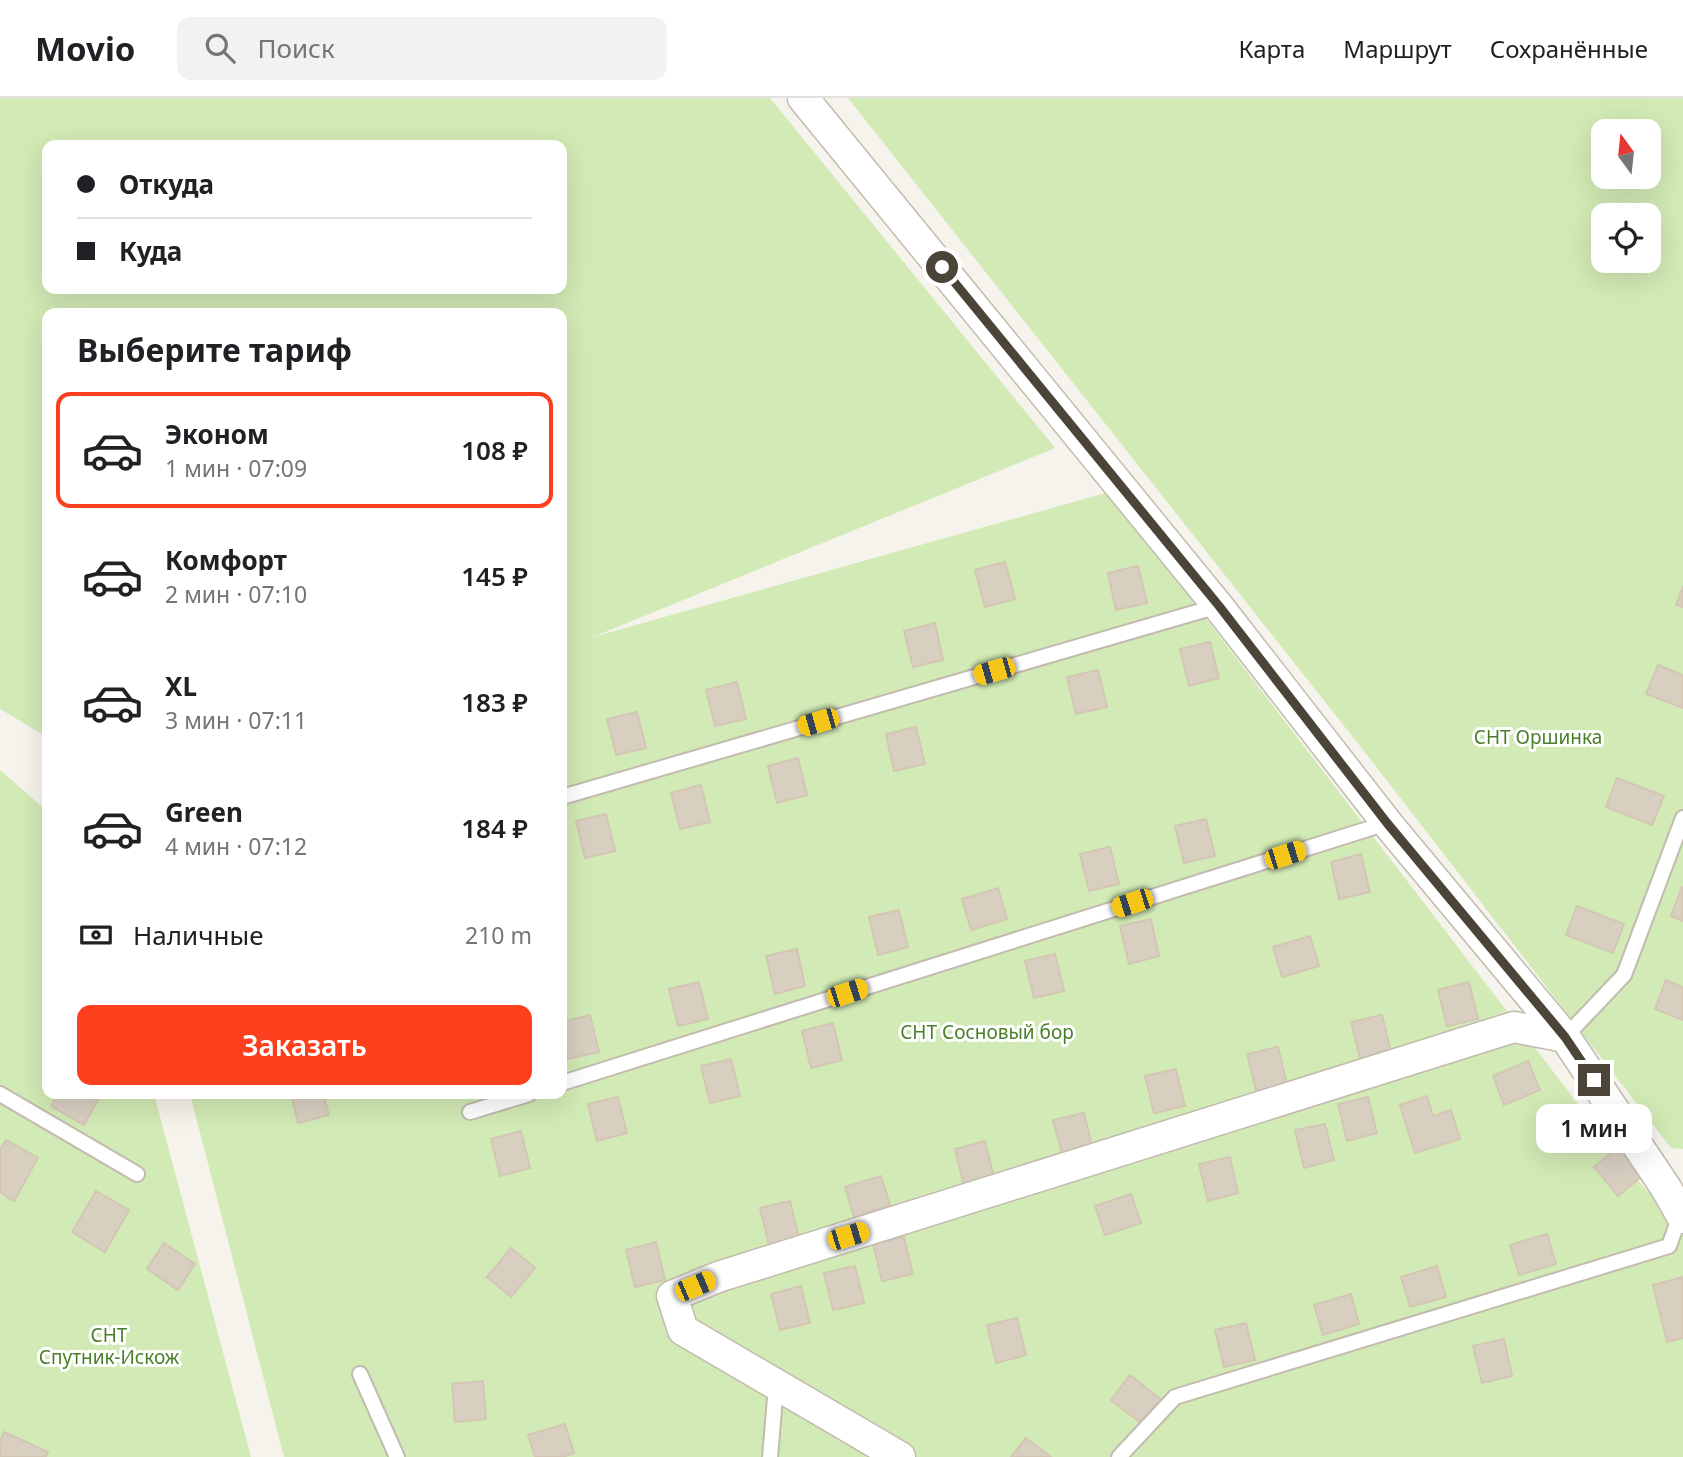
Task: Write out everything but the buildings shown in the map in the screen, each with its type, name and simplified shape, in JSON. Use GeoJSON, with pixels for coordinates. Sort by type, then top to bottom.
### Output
{"type":"FeatureCollection","features":[{"type":"Feature","properties":{"kind":"street"},"geometry":{"type":"LineString","coordinates":[[803,98],[1219,606],[1387,823],[1565,1037],[1667,1188],[1682,1216]]}},
{"type":"Feature","properties":{"kind":"street"},"geometry":{"type":"LineString","coordinates":[[900,1457],[683,1330],[672,1296],[718,1277],[1514,1027],[1565,1037]]}},
{"type":"Feature","properties":{"kind":"lane"},"geometry":{"type":"LineString","coordinates":[[567,796],[1219,606]]}},
{"type":"Feature","properties":{"kind":"lane"},"geometry":{"type":"LineString","coordinates":[[1565,1037],[1624,975],[1683,817]]}},
{"type":"Feature","properties":{"kind":"lane"},"geometry":{"type":"LineString","coordinates":[[567,1081],[1387,823]]}},
{"type":"Feature","properties":{"kind":"lane"},"geometry":{"type":"LineString","coordinates":[[0,1094],[137,1174]]}},
{"type":"Feature","properties":{"kind":"lane"},"geometry":{"type":"LineString","coordinates":[[470,1112],[513,1099]]}},
{"type":"Feature","properties":{"kind":"lane"},"geometry":{"type":"LineString","coordinates":[[1119,1457],[1175,1397],[1669,1246],[1682,1216]]}},
{"type":"Feature","properties":{"kind":"lane"},"geometry":{"type":"LineString","coordinates":[[360,1374],[397,1457]]}},
{"type":"Feature","properties":{"kind":"lane"},"geometry":{"type":"LineString","coordinates":[[770,1457],[776,1386]]}},
{"type":"Feature","properties":{"kind":"green space","name":"СНТ Сосновый бор"},"geometry":{"type":"Polygon","coordinates":[[[0,98],[770,98],[1055,448],[593,637],[1109,492],[1631,1173],[1683,1230],[1683,1457],[284,1457],[191,1099],[567,1099],[567,308],[42,308],[42,734],[0,709],[0,98]]]}},
{"type":"Feature","properties":{"kind":"green space","name":"СНТ Оршинка"},"geometry":{"type":"Polygon","coordinates":[[[848,98],[1683,98],[1683,1149],[1671,1148],[1371,760],[848,98]]]}},
{"type":"Feature","properties":{"kind":"green space","name":"СНТ Спутник-Искож"},"geometry":{"type":"Polygon","coordinates":[[[0,770],[42,807],[42,1099],[155,1099],[251,1457],[0,1457],[0,770]]]}},
{"type":"Feature","properties":{"kind":"route"},"geometry":{"type":"LineString","coordinates":[[942,267],[1219,606],[1387,823],[1565,1037],[1594,1080]]}}]}
